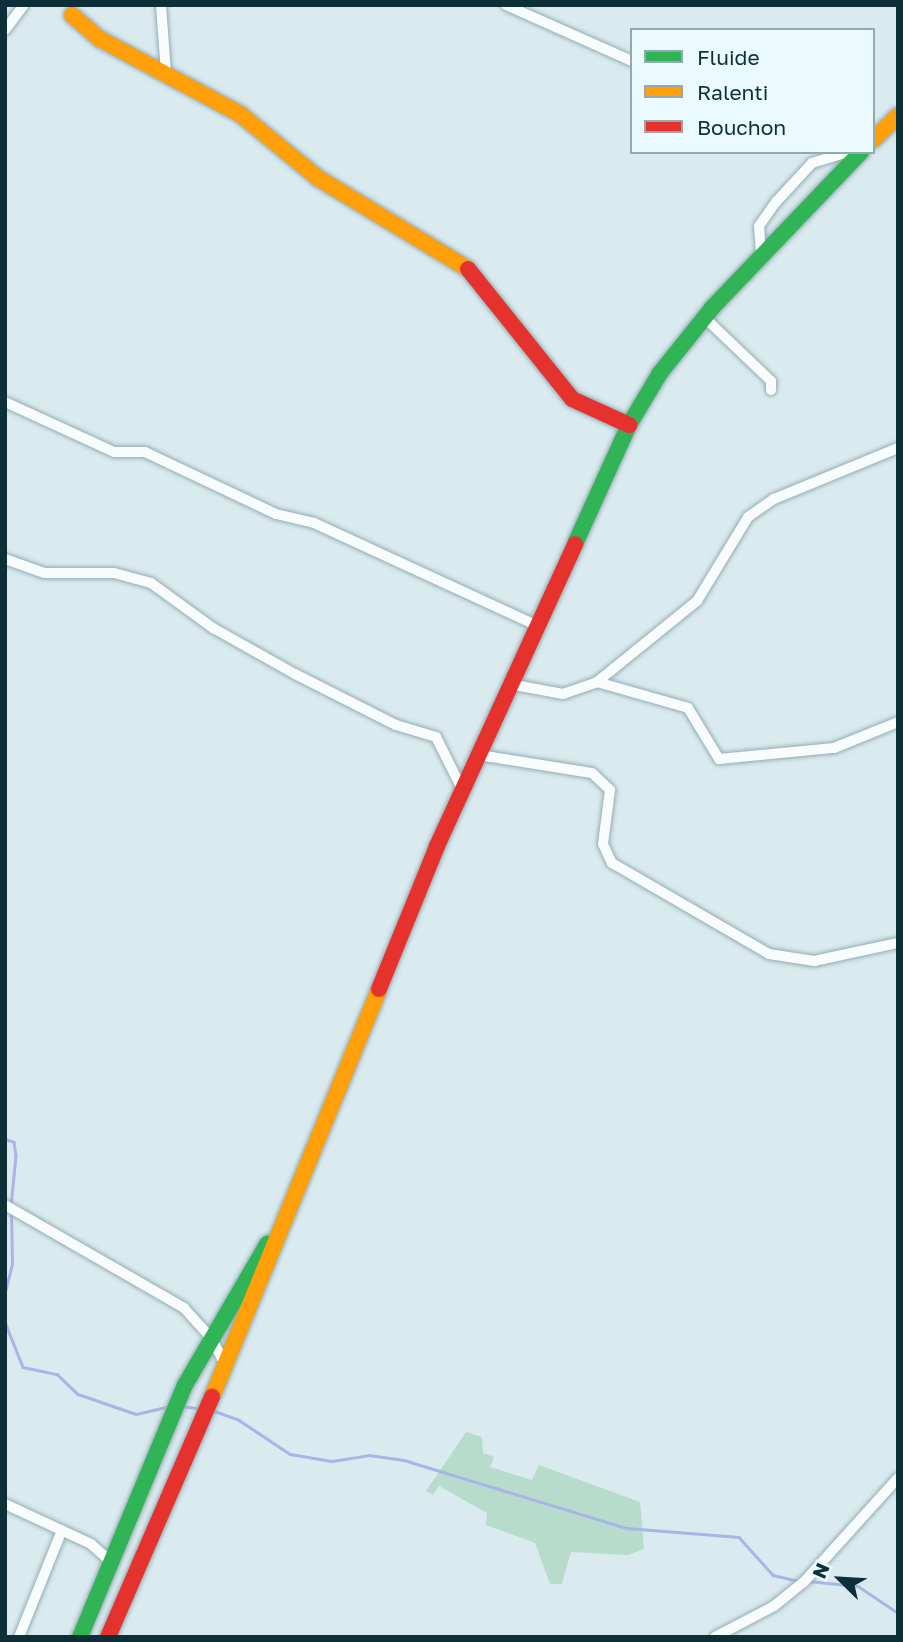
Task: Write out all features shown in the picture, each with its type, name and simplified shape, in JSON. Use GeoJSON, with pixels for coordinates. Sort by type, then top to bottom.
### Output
{"type":"FeatureCollection","features":[{"type":"Feature","properties":{"kind":"street"},"geometry":{"type":"LineString","coordinates":[[5,30],[23,5]]}},
{"type":"Feature","properties":{"kind":"street"},"geometry":{"type":"LineString","coordinates":[[160,5],[166,73]]}},
{"type":"Feature","properties":{"kind":"street"},"geometry":{"type":"LineString","coordinates":[[506,5],[630,60]]}},
{"type":"Feature","properties":{"kind":"street"},"geometry":{"type":"LineString","coordinates":[[72,15],[100,39],[240,114],[275,147],[385,220],[449,254],[477,276],[572,399],[629,425]]}},
{"type":"Feature","properties":{"kind":"street"},"geometry":{"type":"LineString","coordinates":[[875,138],[898,116]]}},
{"type":"Feature","properties":{"kind":"street"},"geometry":{"type":"LineString","coordinates":[[108,1637],[226,1367],[290,1205],[534,624],[629,425],[704,317],[761,254],[859,154]]}},
{"type":"Feature","properties":{"kind":"street"},"geometry":{"type":"LineString","coordinates":[[761,254],[759,226],[775,202],[812,163],[827,155]]}},
{"type":"Feature","properties":{"kind":"street"},"geometry":{"type":"LineString","coordinates":[[704,317],[771,381],[771,390]]}},
{"type":"Feature","properties":{"kind":"street"},"geometry":{"type":"LineString","coordinates":[[5,402],[114,452],[145,452],[276,514],[314,523],[534,624]]}},
{"type":"Feature","properties":{"kind":"street"},"geometry":{"type":"LineString","coordinates":[[509,684],[562,694],[597,682],[697,601],[748,517],[781,496],[898,448]]}},
{"type":"Feature","properties":{"kind":"street"},"geometry":{"type":"LineString","coordinates":[[5,559],[44,573],[114,573],[151,583],[213,628],[316,685],[396,725],[436,737],[463,790]]}},
{"type":"Feature","properties":{"kind":"street"},"geometry":{"type":"LineString","coordinates":[[597,682],[688,708],[719,759],[834,748],[898,722]]}},
{"type":"Feature","properties":{"kind":"street"},"geometry":{"type":"LineString","coordinates":[[479,755],[592,773],[610,790],[603,844],[612,863],[690,903],[732,936],[769,954],[814,961],[898,943]]}},
{"type":"Feature","properties":{"kind":"street"},"geometry":{"type":"LineString","coordinates":[[5,1205],[184,1308],[212,1339],[226,1367]]}},
{"type":"Feature","properties":{"kind":"street"},"geometry":{"type":"LineString","coordinates":[[80,1637],[185,1385],[290,1205]]}},
{"type":"Feature","properties":{"kind":"street"},"geometry":{"type":"LineString","coordinates":[[715,1637],[774,1606],[804,1582],[898,1478]]}},
{"type":"Feature","properties":{"kind":"street"},"geometry":{"type":"LineString","coordinates":[[5,1504],[91,1544],[111,1562]]}},
{"type":"Feature","properties":{"kind":"street"},"geometry":{"type":"LineString","coordinates":[[19,1637],[62,1530]]}},
{"type":"Feature","properties":{"kind":"green space"},"geometry":{"type":"Polygon","coordinates":[[[466,1432],[482,1437],[483,1453],[494,1457],[490,1467],[532,1480],[539,1465],[640,1502],[644,1549],[628,1555],[571,1552],[562,1584],[550,1584],[535,1543],[486,1525],[487,1513],[439,1486],[433,1495],[426,1491],[466,1432]]]}},
{"type":"Feature","properties":{"kind":"waterway"},"geometry":{"type":"LineString","coordinates":[[5,1139],[14,1142],[16,1156],[11,1206]]}},
{"type":"Feature","properties":{"kind":"waterway"},"geometry":{"type":"LineString","coordinates":[[5,1292],[12,1264],[11,1213]]}},
{"type":"Feature","properties":{"kind":"waterway"},"geometry":{"type":"LineString","coordinates":[[5,1322],[23,1367],[57,1374],[78,1394],[136,1414],[171,1406]]}},
{"type":"Feature","properties":{"kind":"waterway"},"geometry":{"type":"LineString","coordinates":[[181,1406],[202,1409]]}},
{"type":"Feature","properties":{"kind":"waterway"},"geometry":{"type":"LineString","coordinates":[[212,1410],[239,1420],[290,1454],[332,1461],[369,1455],[404,1460],[627,1528],[739,1537],[773,1575],[798,1581]]}},
{"type":"Feature","properties":{"kind":"waterway"},"geometry":{"type":"LineString","coordinates":[[808,1581],[858,1586],[898,1613]]}},
{"type":"Feature","properties":{"kind":"traffic: fast"},"geometry":{"type":"LineString","coordinates":[[575,544],[629,425],[660,373],[712,308],[859,154]]}},
{"type":"Feature","properties":{"kind":"traffic: fast"},"geometry":{"type":"LineString","coordinates":[[80,1637],[185,1385],[268,1243]]}},
{"type":"Feature","properties":{"kind":"traffic: slow"},"geometry":{"type":"LineString","coordinates":[[72,15],[100,39],[240,114],[318,178],[468,269]]}},
{"type":"Feature","properties":{"kind":"traffic: slow"},"geometry":{"type":"LineString","coordinates":[[875,138],[898,116]]}},
{"type":"Feature","properties":{"kind":"traffic: slow"},"geometry":{"type":"LineString","coordinates":[[212,1397],[379,989]]}},
{"type":"Feature","properties":{"kind":"traffic: jam"},"geometry":{"type":"LineString","coordinates":[[468,269],[572,399],[629,425]]}},
{"type":"Feature","properties":{"kind":"traffic: jam"},"geometry":{"type":"LineString","coordinates":[[379,989],[437,846],[575,544]]}},
{"type":"Feature","properties":{"kind":"traffic: jam"},"geometry":{"type":"LineString","coordinates":[[108,1637],[212,1397]]}}]}
